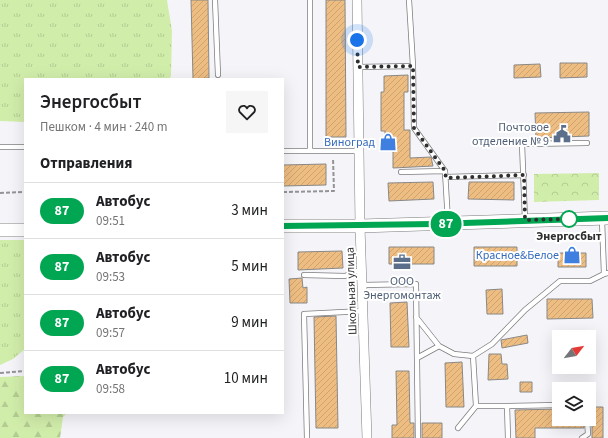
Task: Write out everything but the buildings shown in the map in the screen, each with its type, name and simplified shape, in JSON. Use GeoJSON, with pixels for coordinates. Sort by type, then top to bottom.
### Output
{"type":"FeatureCollection","features":[{"type":"Feature","properties":{"kind":"main road"},"geometry":{"type":"LineString","coordinates":[[284,226],[448,224],[605,218]]}},
{"type":"Feature","properties":{"kind":"main road"},"geometry":{"type":"LineString","coordinates":[[0,230],[24,230]]}},
{"type":"Feature","properties":{"kind":"street","name":"Школьная улица"},"geometry":{"type":"LineString","coordinates":[[357,0],[358,151],[367,438]]}},
{"type":"Feature","properties":{"kind":"lane"},"geometry":{"type":"LineString","coordinates":[[215,0],[218,75]]}},
{"type":"Feature","properties":{"kind":"lane"},"geometry":{"type":"LineString","coordinates":[[310,0],[310,150]]}},
{"type":"Feature","properties":{"kind":"lane"},"geometry":{"type":"LineString","coordinates":[[409,0],[413,66],[414,128],[445,171],[448,224]]}},
{"type":"Feature","properties":{"kind":"lane"},"geometry":{"type":"LineString","coordinates":[[358,67],[413,66]]}},
{"type":"Feature","properties":{"kind":"lane"},"geometry":{"type":"LineString","coordinates":[[525,220],[522,144],[586,143]]}},
{"type":"Feature","properties":{"kind":"lane"},"geometry":{"type":"LineString","coordinates":[[0,147],[24,147]]}},
{"type":"Feature","properties":{"kind":"lane"},"geometry":{"type":"LineString","coordinates":[[284,151],[358,151]]}},
{"type":"Feature","properties":{"kind":"lane"},"geometry":{"type":"LineString","coordinates":[[402,172],[445,171]]}},
{"type":"Feature","properties":{"kind":"lane"},"geometry":{"type":"LineString","coordinates":[[446,178],[524,175]]}},
{"type":"Feature","properties":{"kind":"lane"},"geometry":{"type":"LineString","coordinates":[[416,317],[439,346],[454,354],[473,356],[492,344],[526,310],[560,281],[590,281],[606,273],[605,218]]}},
{"type":"Feature","properties":{"kind":"lane"},"geometry":{"type":"LineString","coordinates":[[304,275],[345,276],[362,269]]}},
{"type":"Feature","properties":{"kind":"lane"},"geometry":{"type":"LineString","coordinates":[[363,285],[416,284],[418,438]]}},
{"type":"Feature","properties":{"kind":"lane"},"geometry":{"type":"LineString","coordinates":[[307,438],[304,314],[364,312]]}},
{"type":"Feature","properties":{"kind":"lane"},"geometry":{"type":"LineString","coordinates":[[416,358],[439,346]]}},
{"type":"Feature","properties":{"kind":"lane"},"geometry":{"type":"LineString","coordinates":[[458,428],[476,406],[473,356]]}},
{"type":"Feature","properties":{"kind":"lane"},"geometry":{"type":"LineString","coordinates":[[476,406],[552,405]]}},
{"type":"Feature","properties":{"kind":"lane"},"geometry":{"type":"LineString","coordinates":[[507,406],[508,438]]}},
{"type":"Feature","properties":{"kind":"lane"},"geometry":{"type":"LineString","coordinates":[[582,438],[588,434],[587,426]]}},
{"type":"Feature","properties":{"kind":"path"},"geometry":{"type":"LineString","coordinates":[[284,192],[334,191],[333,151]]}},
{"type":"Feature","properties":{"kind":"path"},"geometry":{"type":"LineString","coordinates":[[0,193],[24,192]]}},
{"type":"Feature","properties":{"kind":"path"},"geometry":{"type":"LineString","coordinates":[[0,373],[24,371]]}},
{"type":"Feature","properties":{"kind":"green space"},"geometry":{"type":"Polygon","coordinates":[[[0,0],[167,0],[172,31],[171,76],[170,78],[24,78],[24,122],[0,121],[0,0]]]}},
{"type":"Feature","properties":{"kind":"green space"},"geometry":{"type":"Polygon","coordinates":[[[599,173],[599,200],[534,202],[534,174],[599,173]]]}},
{"type":"Feature","properties":{"kind":"green space"},"geometry":{"type":"Polygon","coordinates":[[[0,240],[24,240],[24,350],[13,359],[0,365],[0,240]]]}},
{"type":"Feature","properties":{"kind":"green space"},"geometry":{"type":"Polygon","coordinates":[[[24,376],[24,414],[66,414],[63,417],[60,438],[0,438],[0,377],[24,376]]]}},
{"type":"Feature","properties":{"kind":"bus line","name":"87"},"geometry":{"type":"LineString","coordinates":[[284,226],[360,226],[608,218]]}},
{"type":"Feature","properties":{"kind":"place","name":"Почтовое отделение № 9"},"geometry":{"type":"Point","coordinates":[562,134]}},
{"type":"Feature","properties":{"kind":"place","name":"Виноград"},"geometry":{"type":"Point","coordinates":[388,142]}},
{"type":"Feature","properties":{"kind":"place","name":"Энергосбыт"},"geometry":{"type":"Point","coordinates":[569,219]}},
{"type":"Feature","properties":{"kind":"place","name":"Красное&Белое"},"geometry":{"type":"Point","coordinates":[572,255]}},
{"type":"Feature","properties":{"kind":"place","name":"ООО Энергомонтаж"},"geometry":{"type":"Point","coordinates":[402,262]}},
{"type":"Feature","properties":{"kind":"route"},"geometry":{"type":"LineString","coordinates":[[357,40],[358,67],[413,66],[414,128],[445,171],[446,178],[524,175],[525,220],[571,219],[569,219]]}}]}
